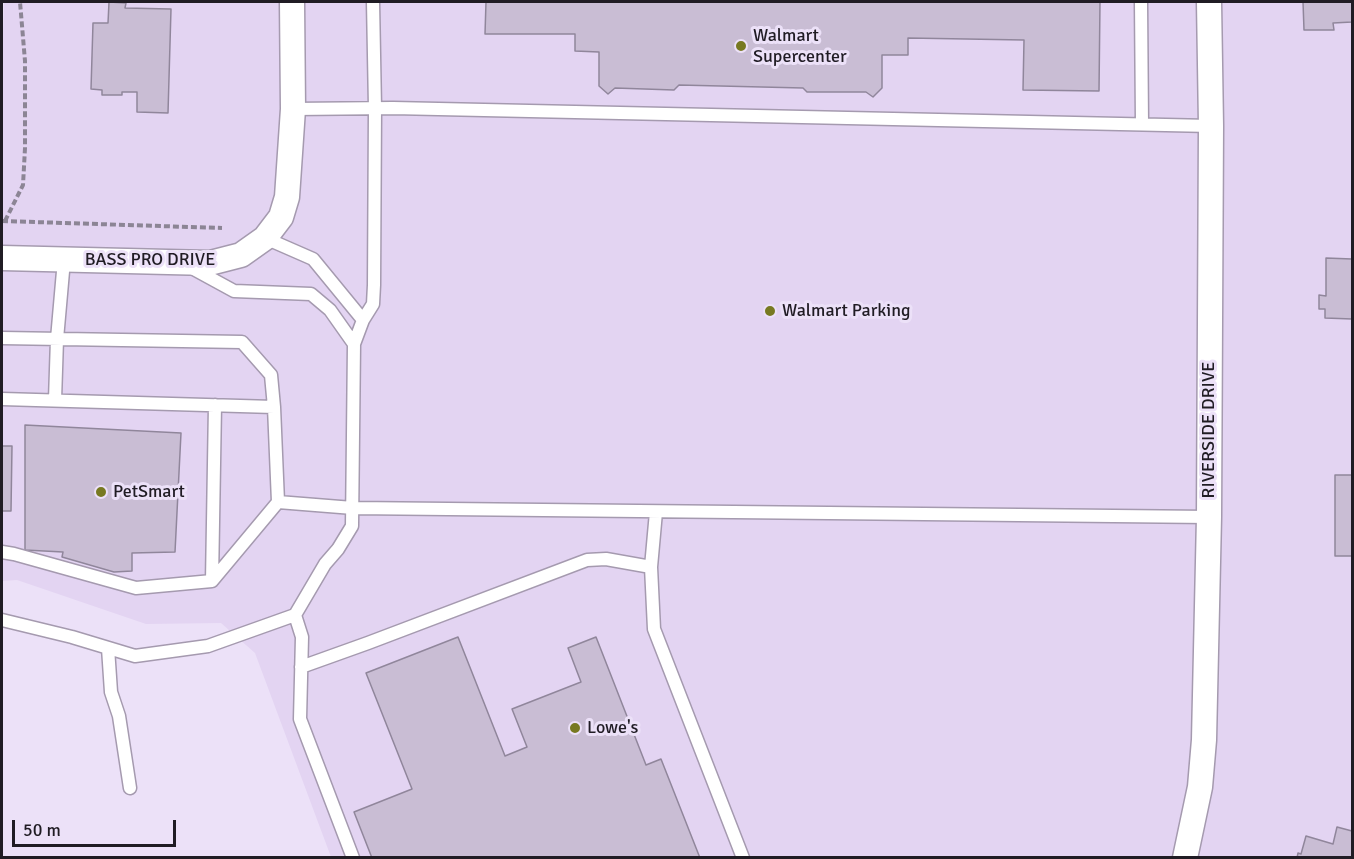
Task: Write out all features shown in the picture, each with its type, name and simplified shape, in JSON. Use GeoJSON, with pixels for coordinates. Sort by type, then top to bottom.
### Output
{"type":"FeatureCollection","features":[{"type":"Feature","properties":{"kind":"street","name":"BASS PRO DRIVE"},"geometry":{"type":"LineString","coordinates":[[2,258],[210,263],[241,255],[265,238],[280,217],[287,197],[293,109],[292,2]]}},
{"type":"Feature","properties":{"kind":"street","name":"RIVERSIDE DRIVE"},"geometry":{"type":"LineString","coordinates":[[1185,858],[1200,787],[1204,740],[1209,518],[1211,126],[1209,2]]}},
{"type":"Feature","properties":{"kind":"lane"},"geometry":{"type":"LineString","coordinates":[[2,620],[135,656],[208,646],[295,615],[325,564],[338,549],[352,526],[354,344],[363,320],[373,304],[374,285],[373,2]]}},
{"type":"Feature","properties":{"kind":"lane"},"geometry":{"type":"LineString","coordinates":[[1141,2],[1142,124]]}},
{"type":"Feature","properties":{"kind":"lane"},"geometry":{"type":"LineString","coordinates":[[293,109],[375,108],[1211,126]]}},
{"type":"Feature","properties":{"kind":"lane"},"geometry":{"type":"LineString","coordinates":[[265,238],[313,259],[363,320]]}},
{"type":"Feature","properties":{"kind":"lane"},"geometry":{"type":"LineString","coordinates":[[55,400],[57,339],[64,260]]}},
{"type":"Feature","properties":{"kind":"lane"},"geometry":{"type":"LineString","coordinates":[[181,262],[234,291],[311,294],[330,310],[354,344]]}},
{"type":"Feature","properties":{"kind":"lane"},"geometry":{"type":"LineString","coordinates":[[2,338],[242,342],[271,375],[278,502],[212,581],[136,588],[2,552]]}},
{"type":"Feature","properties":{"kind":"lane"},"geometry":{"type":"LineString","coordinates":[[2,399],[274,407]]}},
{"type":"Feature","properties":{"kind":"lane"},"geometry":{"type":"LineString","coordinates":[[212,581],[215,405]]}},
{"type":"Feature","properties":{"kind":"lane"},"geometry":{"type":"LineString","coordinates":[[278,502],[353,508],[1209,518]]}},
{"type":"Feature","properties":{"kind":"lane"},"geometry":{"type":"LineString","coordinates":[[656,512],[651,567],[654,628],[743,858]]}},
{"type":"Feature","properties":{"kind":"lane"},"geometry":{"type":"LineString","coordinates":[[301,667],[588,560],[606,559],[651,567]]}},
{"type":"Feature","properties":{"kind":"lane"},"geometry":{"type":"LineString","coordinates":[[295,615],[302,637],[300,719],[353,858]]}},
{"type":"Feature","properties":{"kind":"lane"},"geometry":{"type":"LineString","coordinates":[[108,648],[111,692],[119,716],[130,788]]}},
{"type":"Feature","properties":{"kind":"path"},"geometry":{"type":"LineString","coordinates":[[20,2],[25,61],[23,185],[3,221],[222,228]]}},
{"type":"Feature","properties":{"kind":"shaded area"},"geometry":{"type":"Polygon","coordinates":[[[4,2],[1352,2],[1352,857],[331,857],[255,653],[221,623],[146,624],[17,580],[2,581],[2,32],[4,2]]]}},
{"type":"Feature","properties":{"kind":"building"},"geometry":{"type":"Polygon","coordinates":[[[109,2],[126,3],[125,8],[171,9],[168,113],[137,112],[137,92],[102,95],[102,90],[91,89],[93,23],[108,23],[109,2]]]}},
{"type":"Feature","properties":{"kind":"building","name":"Walmart Supercenter"},"geometry":{"type":"Polygon","coordinates":[[[486,2],[1100,2],[1099,91],[1023,90],[1024,40],[908,38],[908,55],[882,55],[882,88],[873,97],[866,92],[807,92],[803,88],[679,85],[674,90],[615,88],[608,94],[599,86],[599,52],[575,51],[575,34],[485,34],[486,2]]]}},
{"type":"Feature","properties":{"kind":"building"},"geometry":{"type":"Polygon","coordinates":[[[1303,2],[1352,2],[1352,22],[1333,23],[1334,30],[1304,30],[1303,2]]]}},
{"type":"Feature","properties":{"kind":"building"},"geometry":{"type":"Polygon","coordinates":[[[1326,258],[1352,259],[1352,319],[1325,318],[1325,309],[1319,309],[1319,295],[1326,296],[1326,258]]]}},
{"type":"Feature","properties":{"kind":"building","name":"PetSmart"},"geometry":{"type":"Polygon","coordinates":[[[25,425],[181,433],[175,552],[132,553],[132,571],[114,572],[62,557],[63,552],[25,550],[25,425]]]}},
{"type":"Feature","properties":{"kind":"building"},"geometry":{"type":"Polygon","coordinates":[[[2,446],[12,446],[11,511],[2,511],[2,446]]]}},
{"type":"Feature","properties":{"kind":"building"},"geometry":{"type":"Polygon","coordinates":[[[1335,475],[1352,475],[1352,556],[1335,556],[1335,475]]]}},
{"type":"Feature","properties":{"kind":"building","name":"Lowe's"},"geometry":{"type":"Polygon","coordinates":[[[458,637],[505,756],[527,747],[512,709],[581,682],[568,648],[596,637],[646,765],[661,759],[700,858],[372,858],[354,812],[412,789],[366,673],[458,637]]]}},
{"type":"Feature","properties":{"kind":"building"},"geometry":{"type":"Polygon","coordinates":[[[1337,827],[1352,831],[1352,858],[1297,858],[1298,853],[1301,854],[1306,836],[1333,844],[1337,827]]]}},
{"type":"Feature","properties":{"kind":"place","name":"Walmart Supercenter"},"geometry":{"type":"Point","coordinates":[741,46]}},
{"type":"Feature","properties":{"kind":"place","name":"Walmart Parking"},"geometry":{"type":"Point","coordinates":[770,311]}},
{"type":"Feature","properties":{"kind":"place","name":"PetSmart"},"geometry":{"type":"Point","coordinates":[101,492]}},
{"type":"Feature","properties":{"kind":"place","name":"Lowe's"},"geometry":{"type":"Point","coordinates":[575,728]}}]}
